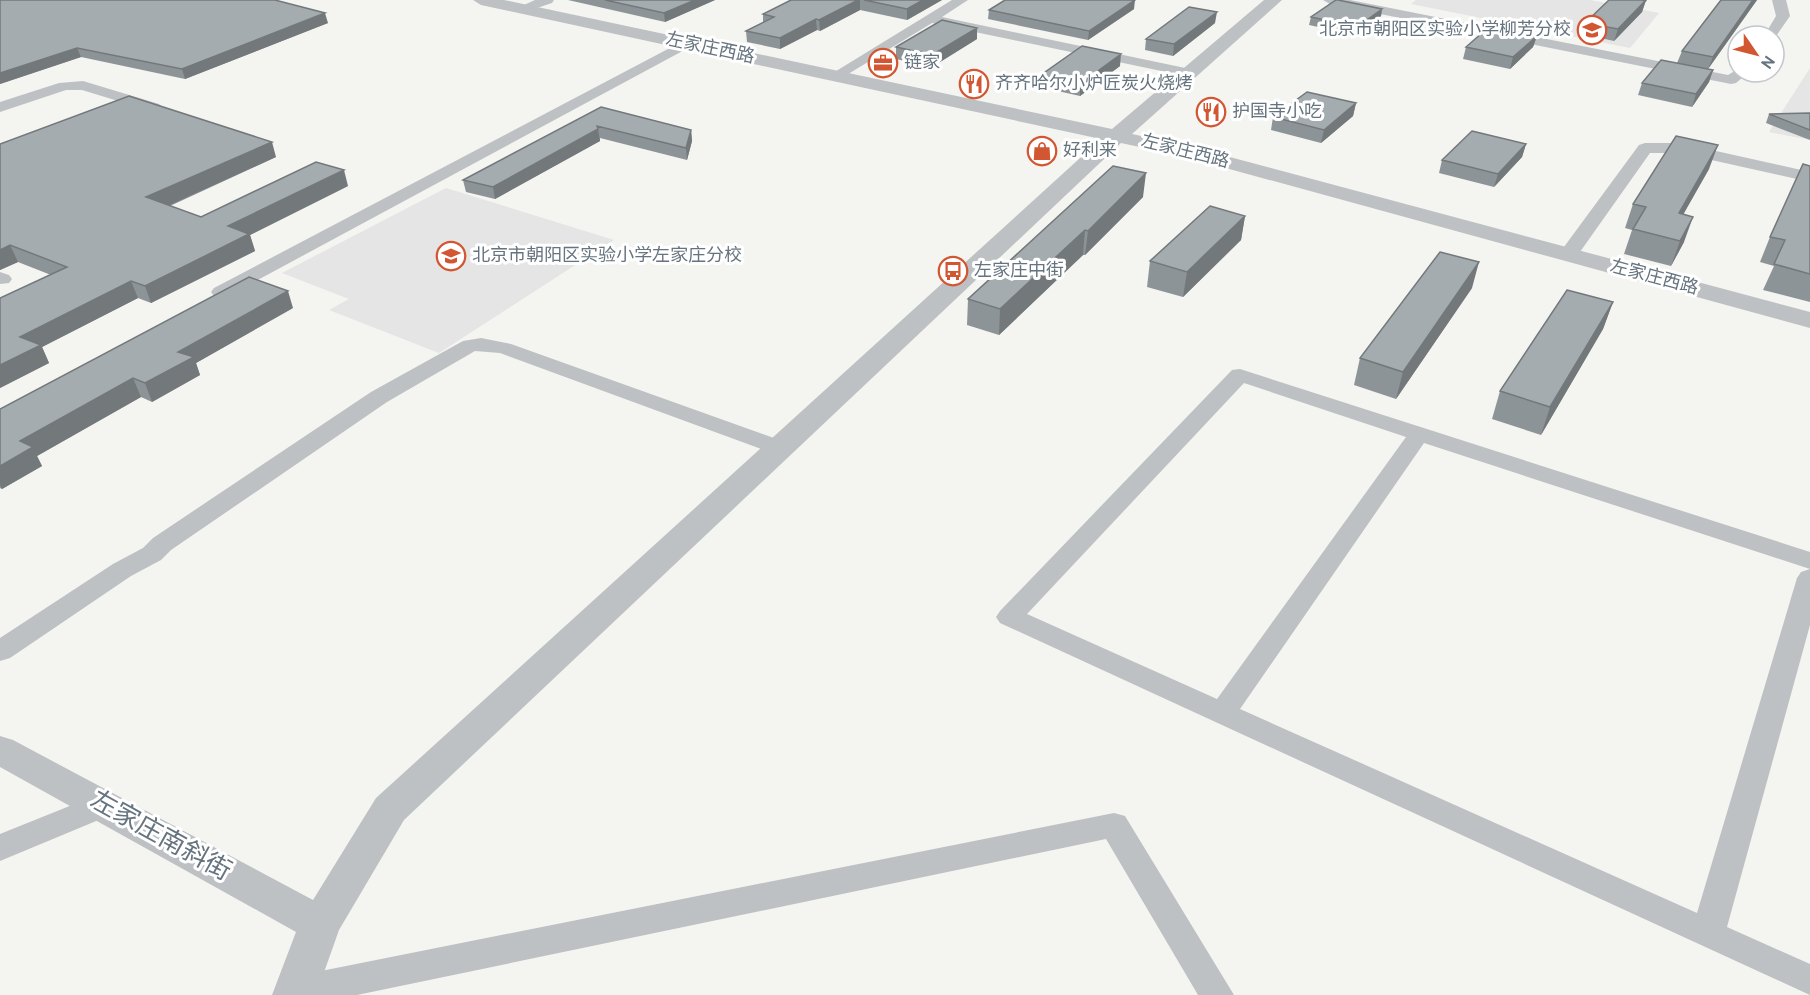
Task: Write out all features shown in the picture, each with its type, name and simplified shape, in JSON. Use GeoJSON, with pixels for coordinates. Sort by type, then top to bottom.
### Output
{"type":"FeatureCollection","features":[{"type":"Feature","properties":{"kind":"street","name":"左家庄西路"},"geometry":{"type":"LineString","coordinates":[[481,0],[1220,160],[1810,320]]}},
{"type":"Feature","properties":{"kind":"street"},"geometry":{"type":"LineString","coordinates":[[522,9],[546,0]]}},
{"type":"Feature","properties":{"kind":"street"},"geometry":{"type":"LineString","coordinates":[[835,76],[961,0]]}},
{"type":"Feature","properties":{"kind":"street"},"geometry":{"type":"LineString","coordinates":[[295,993],[320,924],[390,809],[1117,136],[1274,0]]}},
{"type":"Feature","properties":{"kind":"street"},"geometry":{"type":"LineString","coordinates":[[1330,0],[1726,79]]}},
{"type":"Feature","properties":{"kind":"street"},"geometry":{"type":"LineString","coordinates":[[1778,24],[1783,16],[1779,0]]}},
{"type":"Feature","properties":{"kind":"street"},"geometry":{"type":"LineString","coordinates":[[930,19],[1190,73]]}},
{"type":"Feature","properties":{"kind":"street"},"geometry":{"type":"LineString","coordinates":[[200,303],[685,44]]}},
{"type":"Feature","properties":{"kind":"street"},"geometry":{"type":"LineString","coordinates":[[0,108],[64,86],[83,85],[171,112]]}},
{"type":"Feature","properties":{"kind":"street"},"geometry":{"type":"LineString","coordinates":[[0,108],[13,113],[0,118]]}},
{"type":"Feature","properties":{"kind":"street"},"geometry":{"type":"LineString","coordinates":[[1568,255],[1646,148],[1680,148],[1810,177]]}},
{"type":"Feature","properties":{"kind":"street"},"geometry":{"type":"LineString","coordinates":[[0,651],[122,570],[152,554],[168,540],[379,397],[470,345],[481,344],[504,348],[780,447]]}},
{"type":"Feature","properties":{"kind":"street"},"geometry":{"type":"LineString","coordinates":[[1810,561],[1240,375],[1009,617],[1810,980]]}},
{"type":"Feature","properties":{"kind":"street"},"geometry":{"type":"LineString","coordinates":[[1222,713],[1419,434]]}},
{"type":"Feature","properties":{"kind":"street"},"geometry":{"type":"LineString","coordinates":[[1708,934],[1810,578]]}},
{"type":"Feature","properties":{"kind":"street","name":"左家庄南斜街"},"geometry":{"type":"LineString","coordinates":[[0,750],[320,924]]}},
{"type":"Feature","properties":{"kind":"street"},"geometry":{"type":"LineString","coordinates":[[0,848],[102,805]]}},
{"type":"Feature","properties":{"kind":"street"},"geometry":{"type":"LineString","coordinates":[[295,993],[1114,825],[1217,995]]}},
{"type":"Feature","properties":{"kind":"shaded area","name":"北京市朝阳区实验小学柳芳分校"},"geometry":{"type":"Polygon","coordinates":[[[1416,0],[1590,0],[1659,13],[1630,48],[1411,4],[1416,0]]]}},
{"type":"Feature","properties":{"kind":"shaded area"},"geometry":{"type":"Polygon","coordinates":[[[1810,68],[1810,140],[1769,132],[1810,68]]]}},
{"type":"Feature","properties":{"kind":"shaded area","name":"北京市朝阳区实验小学左家庄分校"},"geometry":{"type":"Polygon","coordinates":[[[446,188],[614,240],[439,353],[329,310],[349,299],[282,273],[446,188]]]}},
{"type":"Feature","properties":{"kind":"building"},"geometry":{"type":"Polygon","coordinates":[[[0,0],[275,0],[325,13],[182,69],[77,48],[0,73],[0,0]]]}},
{"type":"Feature","properties":{"kind":"building"},"geometry":{"type":"Polygon","coordinates":[[[605,0],[695,0],[664,13],[605,0]]]}},
{"type":"Feature","properties":{"kind":"building"},"geometry":{"type":"Polygon","coordinates":[[[791,0],[858,0],[780,38],[746,31],[774,17],[763,14],[791,0]]]}},
{"type":"Feature","properties":{"kind":"building"},"geometry":{"type":"Polygon","coordinates":[[[864,0],[923,0],[907,9],[864,0]]]}},
{"type":"Feature","properties":{"kind":"building"},"geometry":{"type":"Polygon","coordinates":[[[1005,0],[1135,0],[1089,31],[989,10],[1005,0]]]}},
{"type":"Feature","properties":{"kind":"building"},"geometry":{"type":"Polygon","coordinates":[[[1336,0],[1382,9],[1357,27],[1311,17],[1336,0]]]}},
{"type":"Feature","properties":{"kind":"building"},"geometry":{"type":"Polygon","coordinates":[[[1609,0],[1645,1],[1618,29],[1585,23],[1609,0]]]}},
{"type":"Feature","properties":{"kind":"building"},"geometry":{"type":"Polygon","coordinates":[[[1721,0],[1753,0],[1736,24],[1726,24],[1726,38],[1713,57],[1682,51],[1721,0]]]}},
{"type":"Feature","properties":{"kind":"building"},"geometry":{"type":"Polygon","coordinates":[[[1189,7],[1217,12],[1174,44],[1146,39],[1189,7]]]}},
{"type":"Feature","properties":{"kind":"building"},"geometry":{"type":"Polygon","coordinates":[[[942,20],[977,28],[932,55],[896,47],[942,20]]]}},
{"type":"Feature","properties":{"kind":"building"},"geometry":{"type":"Polygon","coordinates":[[[1490,26],[1537,36],[1513,57],[1466,47],[1490,26]]]}},
{"type":"Feature","properties":{"kind":"building"},"geometry":{"type":"Polygon","coordinates":[[[1082,46],[1121,54],[1080,84],[1041,75],[1082,46]]]}},
{"type":"Feature","properties":{"kind":"building"},"geometry":{"type":"Polygon","coordinates":[[[1661,60],[1713,70],[1696,94],[1642,83],[1661,60]]]}},
{"type":"Feature","properties":{"kind":"building"},"geometry":{"type":"Polygon","coordinates":[[[1307,92],[1356,103],[1324,130],[1273,117],[1307,92]]]}},
{"type":"Feature","properties":{"kind":"building"},"geometry":{"type":"Polygon","coordinates":[[[129,96],[272,142],[146,197],[201,217],[316,162],[344,170],[228,226],[249,234],[145,286],[131,281],[20,337],[41,345],[0,365],[0,298],[67,267],[10,245],[0,250],[0,144],[129,96]]]}},
{"type":"Feature","properties":{"kind":"building"},"geometry":{"type":"Polygon","coordinates":[[[601,107],[691,130],[686,148],[597,126],[598,129],[493,187],[463,180],[601,107]]]}},
{"type":"Feature","properties":{"kind":"building"},"geometry":{"type":"Polygon","coordinates":[[[1810,113],[1810,130],[1769,114],[1810,113]]]}},
{"type":"Feature","properties":{"kind":"building"},"geometry":{"type":"Polygon","coordinates":[[[1472,131],[1526,144],[1498,174],[1442,160],[1472,131]]]}},
{"type":"Feature","properties":{"kind":"building"},"geometry":{"type":"Polygon","coordinates":[[[1676,136],[1718,145],[1679,213],[1693,217],[1680,241],[1633,229],[1646,207],[1633,204],[1676,136]]]}},
{"type":"Feature","properties":{"kind":"building"},"geometry":{"type":"Polygon","coordinates":[[[1803,164],[1810,166],[1810,274],[1774,264],[1785,240],[1770,237],[1803,164]]]}},
{"type":"Feature","properties":{"kind":"building"},"geometry":{"type":"Polygon","coordinates":[[[1113,166],[1146,173],[1088,231],[1085,230],[1000,309],[968,299],[1113,166]]]}},
{"type":"Feature","properties":{"kind":"building"},"geometry":{"type":"Polygon","coordinates":[[[1210,206],[1245,216],[1187,272],[1150,261],[1210,206]]]}},
{"type":"Feature","properties":{"kind":"building"},"geometry":{"type":"Polygon","coordinates":[[[1440,252],[1479,262],[1403,372],[1360,358],[1440,252]]]}},
{"type":"Feature","properties":{"kind":"building"},"geometry":{"type":"Polygon","coordinates":[[[249,277],[288,291],[178,352],[194,357],[145,383],[133,378],[20,441],[33,447],[0,466],[0,409],[249,277]]]}},
{"type":"Feature","properties":{"kind":"building"},"geometry":{"type":"Polygon","coordinates":[[[1567,290],[1613,302],[1550,407],[1500,391],[1567,290]]]}},
{"type":"Feature","properties":{"kind":"place","name":"北京市朝阳区实验小学柳芳分校"},"geometry":{"type":"Point","coordinates":[1592,30]}},
{"type":"Feature","properties":{"kind":"place","name":"链家"},"geometry":{"type":"Point","coordinates":[883,63]}},
{"type":"Feature","properties":{"kind":"place","name":"齐齐哈尔小炉匠炭火烧烤"},"geometry":{"type":"Point","coordinates":[974,84]}},
{"type":"Feature","properties":{"kind":"place","name":"护国寺小吃"},"geometry":{"type":"Point","coordinates":[1211,112]}},
{"type":"Feature","properties":{"kind":"place","name":"好利来"},"geometry":{"type":"Point","coordinates":[1042,151]}},
{"type":"Feature","properties":{"kind":"place","name":"北京市朝阳区实验小学左家庄分校"},"geometry":{"type":"Point","coordinates":[451,256]}},
{"type":"Feature","properties":{"kind":"place","name":"左家庄中街"},"geometry":{"type":"Point","coordinates":[953,271]}}]}
